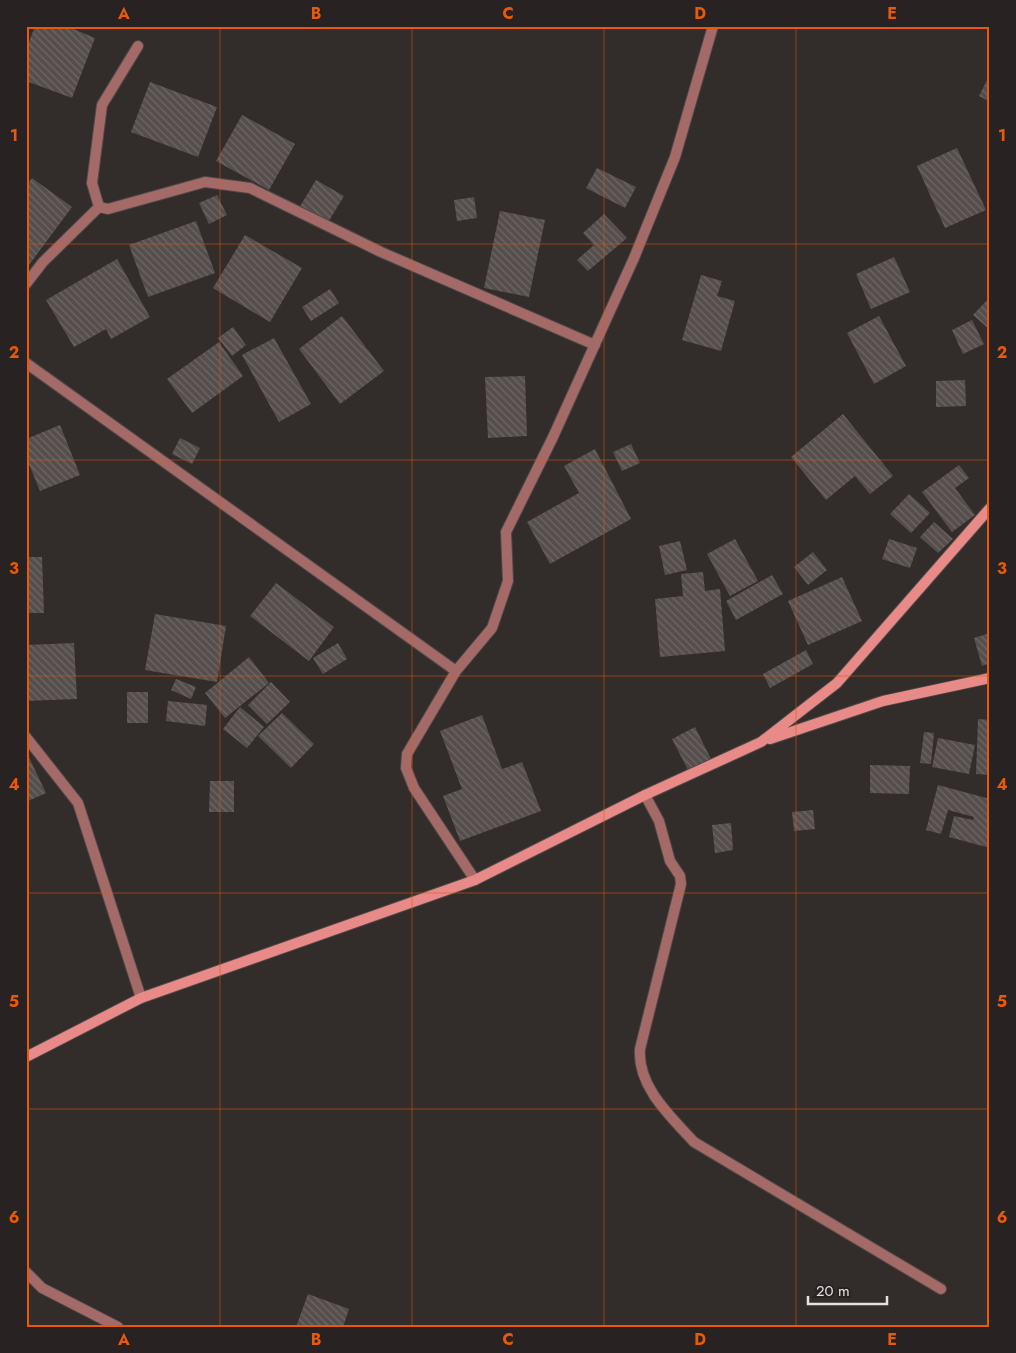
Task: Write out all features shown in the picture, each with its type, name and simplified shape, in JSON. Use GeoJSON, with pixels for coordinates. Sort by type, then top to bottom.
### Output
{"type":"FeatureCollection","features":[{"type":"Feature","properties":{"kind":"street"},"geometry":{"type":"LineString","coordinates":[[475,880],[414,788],[406,768],[407,754],[456,671],[492,628],[508,582],[506,532],[634,258],[675,157],[714,26]]}},
{"type":"Feature","properties":{"kind":"street"},"geometry":{"type":"LineString","coordinates":[[99,206],[92,183],[102,105],[138,46]]}},
{"type":"Feature","properties":{"kind":"street"},"geometry":{"type":"LineString","coordinates":[[99,206],[108,209],[205,182],[250,188],[380,252],[595,345]]}},
{"type":"Feature","properties":{"kind":"street"},"geometry":{"type":"LineString","coordinates":[[26,284],[43,262],[99,206]]}},
{"type":"Feature","properties":{"kind":"street"},"geometry":{"type":"LineString","coordinates":[[26,363],[456,671]]}},
{"type":"Feature","properties":{"kind":"street"},"geometry":{"type":"LineString","coordinates":[[761,742],[837,683],[990,508]]}},
{"type":"Feature","properties":{"kind":"street"},"geometry":{"type":"LineString","coordinates":[[26,1058],[141,998],[475,880],[645,794],[761,742],[883,701],[990,678]]}},
{"type":"Feature","properties":{"kind":"street"},"geometry":{"type":"LineString","coordinates":[[26,737],[78,803],[141,998]]}},
{"type":"Feature","properties":{"kind":"street"},"geometry":{"type":"LineString","coordinates":[[645,794],[659,821],[670,861],[680,876],[681,884],[640,1049],[639,1061],[643,1079],[677,1124],[694,1142],[941,1289]]}},
{"type":"Feature","properties":{"kind":"street"},"geometry":{"type":"LineString","coordinates":[[26,1272],[42,1288],[118,1327]]}},
{"type":"Feature","properties":{"kind":"building"},"geometry":{"type":"Polygon","coordinates":[[[35,26],[66,26],[95,38],[72,98],[26,81],[26,50],[35,26]]]}},
{"type":"Feature","properties":{"kind":"building"},"geometry":{"type":"Polygon","coordinates":[[[990,74],[990,102],[979,96],[990,74]]]}},
{"type":"Feature","properties":{"kind":"building"},"geometry":{"type":"Polygon","coordinates":[[[150,82],[217,107],[198,157],[131,132],[150,82]]]}},
{"type":"Feature","properties":{"kind":"building"},"geometry":{"type":"Polygon","coordinates":[[[242,115],[295,144],[269,190],[216,161],[242,115]]]}},
{"type":"Feature","properties":{"kind":"building"},"geometry":{"type":"Polygon","coordinates":[[[957,148],[986,210],[945,228],[917,166],[957,148]]]}},
{"type":"Feature","properties":{"kind":"building"},"geometry":{"type":"Polygon","coordinates":[[[597,168],[636,187],[625,208],[586,188],[597,168]]]}},
{"type":"Feature","properties":{"kind":"building"},"geometry":{"type":"Polygon","coordinates":[[[32,178],[72,207],[26,269],[26,186],[32,178]]]}},
{"type":"Feature","properties":{"kind":"building"},"geometry":{"type":"Polygon","coordinates":[[[316,180],[344,196],[327,224],[299,208],[316,180]]]}},
{"type":"Feature","properties":{"kind":"building"},"geometry":{"type":"Polygon","coordinates":[[[217,195],[227,215],[209,224],[199,203],[217,195]]]}},
{"type":"Feature","properties":{"kind":"building"},"geometry":{"type":"Polygon","coordinates":[[[474,197],[477,218],[457,221],[454,200],[474,197]]]}},
{"type":"Feature","properties":{"kind":"building"},"geometry":{"type":"Polygon","coordinates":[[[500,211],[545,220],[529,297],[484,288],[500,211]]]}},
{"type":"Feature","properties":{"kind":"building"},"geometry":{"type":"Polygon","coordinates":[[[604,214],[627,238],[588,271],[577,260],[594,245],[583,233],[604,214]]]}},
{"type":"Feature","properties":{"kind":"building"},"geometry":{"type":"Polygon","coordinates":[[[196,221],[215,273],[148,297],[129,245],[196,221]]]}},
{"type":"Feature","properties":{"kind":"building"},"geometry":{"type":"Polygon","coordinates":[[[245,235],[302,268],[270,322],[213,288],[245,235]]]}},
{"type":"Feature","properties":{"kind":"building"},"geometry":{"type":"Polygon","coordinates":[[[894,257],[910,292],[871,309],[856,274],[894,257]]]}},
{"type":"Feature","properties":{"kind":"building"},"geometry":{"type":"Polygon","coordinates":[[[117,259],[150,317],[111,339],[106,329],[74,347],[46,300],[117,259]]]}},
{"type":"Feature","properties":{"kind":"building"},"geometry":{"type":"Polygon","coordinates":[[[701,275],[722,281],[717,296],[735,301],[721,351],[682,340],[701,275]]]}},
{"type":"Feature","properties":{"kind":"building"},"geometry":{"type":"Polygon","coordinates":[[[330,289],[339,303],[311,321],[302,307],[330,289]]]}},
{"type":"Feature","properties":{"kind":"building"},"geometry":{"type":"Polygon","coordinates":[[[990,297],[990,330],[973,315],[990,297]]]}},
{"type":"Feature","properties":{"kind":"building"},"geometry":{"type":"Polygon","coordinates":[[[342,316],[384,371],[340,404],[299,349],[342,316]]]}},
{"type":"Feature","properties":{"kind":"building"},"geometry":{"type":"Polygon","coordinates":[[[879,316],[906,366],[874,384],[847,333],[879,316]]]}},
{"type":"Feature","properties":{"kind":"building"},"geometry":{"type":"Polygon","coordinates":[[[972,320],[984,344],[963,354],[952,330],[972,320]]]}},
{"type":"Feature","properties":{"kind":"building"},"geometry":{"type":"Polygon","coordinates":[[[233,327],[246,345],[232,356],[218,338],[233,327]]]}},
{"type":"Feature","properties":{"kind":"building"},"geometry":{"type":"Polygon","coordinates":[[[274,338],[311,404],[279,422],[242,355],[274,338]]]}},
{"type":"Feature","properties":{"kind":"building"},"geometry":{"type":"Polygon","coordinates":[[[219,342],[243,376],[192,413],[167,379],[219,342]]]}},
{"type":"Feature","properties":{"kind":"building"},"geometry":{"type":"Polygon","coordinates":[[[525,376],[527,436],[488,438],[485,377],[525,376]]]}},
{"type":"Feature","properties":{"kind":"building"},"geometry":{"type":"Polygon","coordinates":[[[965,380],[966,406],[936,407],[936,381],[965,380]]]}},
{"type":"Feature","properties":{"kind":"building"},"geometry":{"type":"Polygon","coordinates":[[[843,414],[893,476],[870,494],[855,476],[826,500],[791,457],[843,414]]]}},
{"type":"Feature","properties":{"kind":"building"},"geometry":{"type":"Polygon","coordinates":[[[60,425],[80,475],[40,491],[26,457],[26,439],[60,425]]]}},
{"type":"Feature","properties":{"kind":"building"},"geometry":{"type":"Polygon","coordinates":[[[180,438],[200,448],[192,464],[172,454],[180,438]]]}},
{"type":"Feature","properties":{"kind":"building"},"geometry":{"type":"Polygon","coordinates":[[[631,444],[640,463],[622,471],[613,452],[631,444]]]}},
{"type":"Feature","properties":{"kind":"building"},"geometry":{"type":"Polygon","coordinates":[[[595,449],[631,519],[550,564],[527,522],[579,493],[564,466],[595,449]]]}},
{"type":"Feature","properties":{"kind":"building"},"geometry":{"type":"Polygon","coordinates":[[[959,465],[969,478],[955,488],[975,515],[952,532],[922,492],[959,465]]]}},
{"type":"Feature","properties":{"kind":"building"},"geometry":{"type":"Polygon","coordinates":[[[909,494],[930,513],[911,533],[890,514],[909,494]]]}},
{"type":"Feature","properties":{"kind":"building"},"geometry":{"type":"Polygon","coordinates":[[[934,522],[953,539],[938,553],[920,537],[934,522]]]}},
{"type":"Feature","properties":{"kind":"building"},"geometry":{"type":"Polygon","coordinates":[[[735,539],[758,581],[730,596],[707,554],[735,539]]]}},
{"type":"Feature","properties":{"kind":"building"},"geometry":{"type":"Polygon","coordinates":[[[889,539],[917,548],[910,568],[882,559],[889,539]]]}},
{"type":"Feature","properties":{"kind":"building"},"geometry":{"type":"Polygon","coordinates":[[[680,541],[687,570],[665,575],[659,546],[680,541]]]}},
{"type":"Feature","properties":{"kind":"building"},"geometry":{"type":"Polygon","coordinates":[[[813,552],[827,570],[808,585],[794,567],[813,552]]]}},
{"type":"Feature","properties":{"kind":"building"},"geometry":{"type":"Polygon","coordinates":[[[26,557],[42,557],[44,613],[26,613],[26,557]]]}},
{"type":"Feature","properties":{"kind":"building"},"geometry":{"type":"Polygon","coordinates":[[[703,572],[705,591],[720,589],[725,651],[660,657],[655,599],[683,596],[681,574],[703,572]]]}},
{"type":"Feature","properties":{"kind":"building"},"geometry":{"type":"Polygon","coordinates":[[[772,575],[783,594],[736,620],[726,601],[772,575]]]}},
{"type":"Feature","properties":{"kind":"building"},"geometry":{"type":"Polygon","coordinates":[[[842,577],[862,621],[808,645],[788,601],[842,577]]]}},
{"type":"Feature","properties":{"kind":"building"},"geometry":{"type":"Polygon","coordinates":[[[276,583],[334,627],[309,661],[250,616],[276,583]]]}},
{"type":"Feature","properties":{"kind":"building"},"geometry":{"type":"Polygon","coordinates":[[[155,614],[226,626],[217,682],[145,670],[155,614]]]}},
{"type":"Feature","properties":{"kind":"building"},"geometry":{"type":"Polygon","coordinates":[[[990,633],[990,663],[982,666],[974,638],[990,633]]]}},
{"type":"Feature","properties":{"kind":"building"},"geometry":{"type":"Polygon","coordinates":[[[74,643],[77,699],[26,701],[26,645],[74,643]]]}},
{"type":"Feature","properties":{"kind":"building"},"geometry":{"type":"Polygon","coordinates":[[[338,643],[347,659],[323,674],[313,658],[338,643]]]}},
{"type":"Feature","properties":{"kind":"building"},"geometry":{"type":"Polygon","coordinates":[[[806,650],[813,664],[770,688],[763,674],[806,650]]]}},
{"type":"Feature","properties":{"kind":"building"},"geometry":{"type":"Polygon","coordinates":[[[249,657],[269,683],[225,718],[205,693],[249,657]]]}},
{"type":"Feature","properties":{"kind":"building"},"geometry":{"type":"Polygon","coordinates":[[[176,679],[196,687],[191,699],[171,690],[176,679]]]}},
{"type":"Feature","properties":{"kind":"building"},"geometry":{"type":"Polygon","coordinates":[[[271,682],[290,702],[267,724],[248,705],[271,682]]]}},
{"type":"Feature","properties":{"kind":"building"},"geometry":{"type":"Polygon","coordinates":[[[127,692],[148,692],[148,723],[127,723],[127,692]]]}},
{"type":"Feature","properties":{"kind":"building"},"geometry":{"type":"Polygon","coordinates":[[[168,701],[207,705],[205,726],[166,721],[168,701]]]}},
{"type":"Feature","properties":{"kind":"building"},"geometry":{"type":"Polygon","coordinates":[[[240,707],[264,727],[247,748],[223,729],[240,707]]]}},
{"type":"Feature","properties":{"kind":"building"},"geometry":{"type":"Polygon","coordinates":[[[282,713],[314,744],[291,768],[258,736],[282,713]]]}},
{"type":"Feature","properties":{"kind":"building"},"geometry":{"type":"Polygon","coordinates":[[[482,715],[502,769],[522,762],[541,811],[460,841],[443,796],[462,789],[440,731],[482,715]]]}},
{"type":"Feature","properties":{"kind":"building"},"geometry":{"type":"Polygon","coordinates":[[[978,719],[990,720],[990,775],[976,774],[978,719]]]}},
{"type":"Feature","properties":{"kind":"building"},"geometry":{"type":"Polygon","coordinates":[[[695,727],[711,759],[688,770],[672,739],[695,727]]]}},
{"type":"Feature","properties":{"kind":"building"},"geometry":{"type":"Polygon","coordinates":[[[924,732],[934,733],[931,764],[920,763],[924,732]]]}},
{"type":"Feature","properties":{"kind":"building"},"geometry":{"type":"Polygon","coordinates":[[[938,738],[975,745],[969,774],[932,767],[938,738]]]}},
{"type":"Feature","properties":{"kind":"building"},"geometry":{"type":"Polygon","coordinates":[[[26,751],[46,793],[26,802],[26,751]]]}},
{"type":"Feature","properties":{"kind":"building"},"geometry":{"type":"Polygon","coordinates":[[[870,765],[910,766],[909,794],[870,793],[870,765]]]}},
{"type":"Feature","properties":{"kind":"building"},"geometry":{"type":"Polygon","coordinates":[[[210,781],[234,781],[234,812],[209,812],[210,781]]]}},
{"type":"Feature","properties":{"kind":"building"},"geometry":{"type":"Polygon","coordinates":[[[938,785],[990,799],[990,848],[949,837],[954,816],[973,820],[974,817],[948,810],[941,834],[926,830],[938,785]]]}},
{"type":"Feature","properties":{"kind":"building"},"geometry":{"type":"Polygon","coordinates":[[[813,810],[815,829],[794,831],[792,812],[813,810]]]}},
{"type":"Feature","properties":{"kind":"building"},"geometry":{"type":"Polygon","coordinates":[[[731,823],[733,850],[715,853],[712,825],[731,823]]]}},
{"type":"Feature","properties":{"kind":"building"},"geometry":{"type":"Polygon","coordinates":[[[308,1294],[349,1309],[343,1327],[296,1327],[308,1294]]]}}]}
